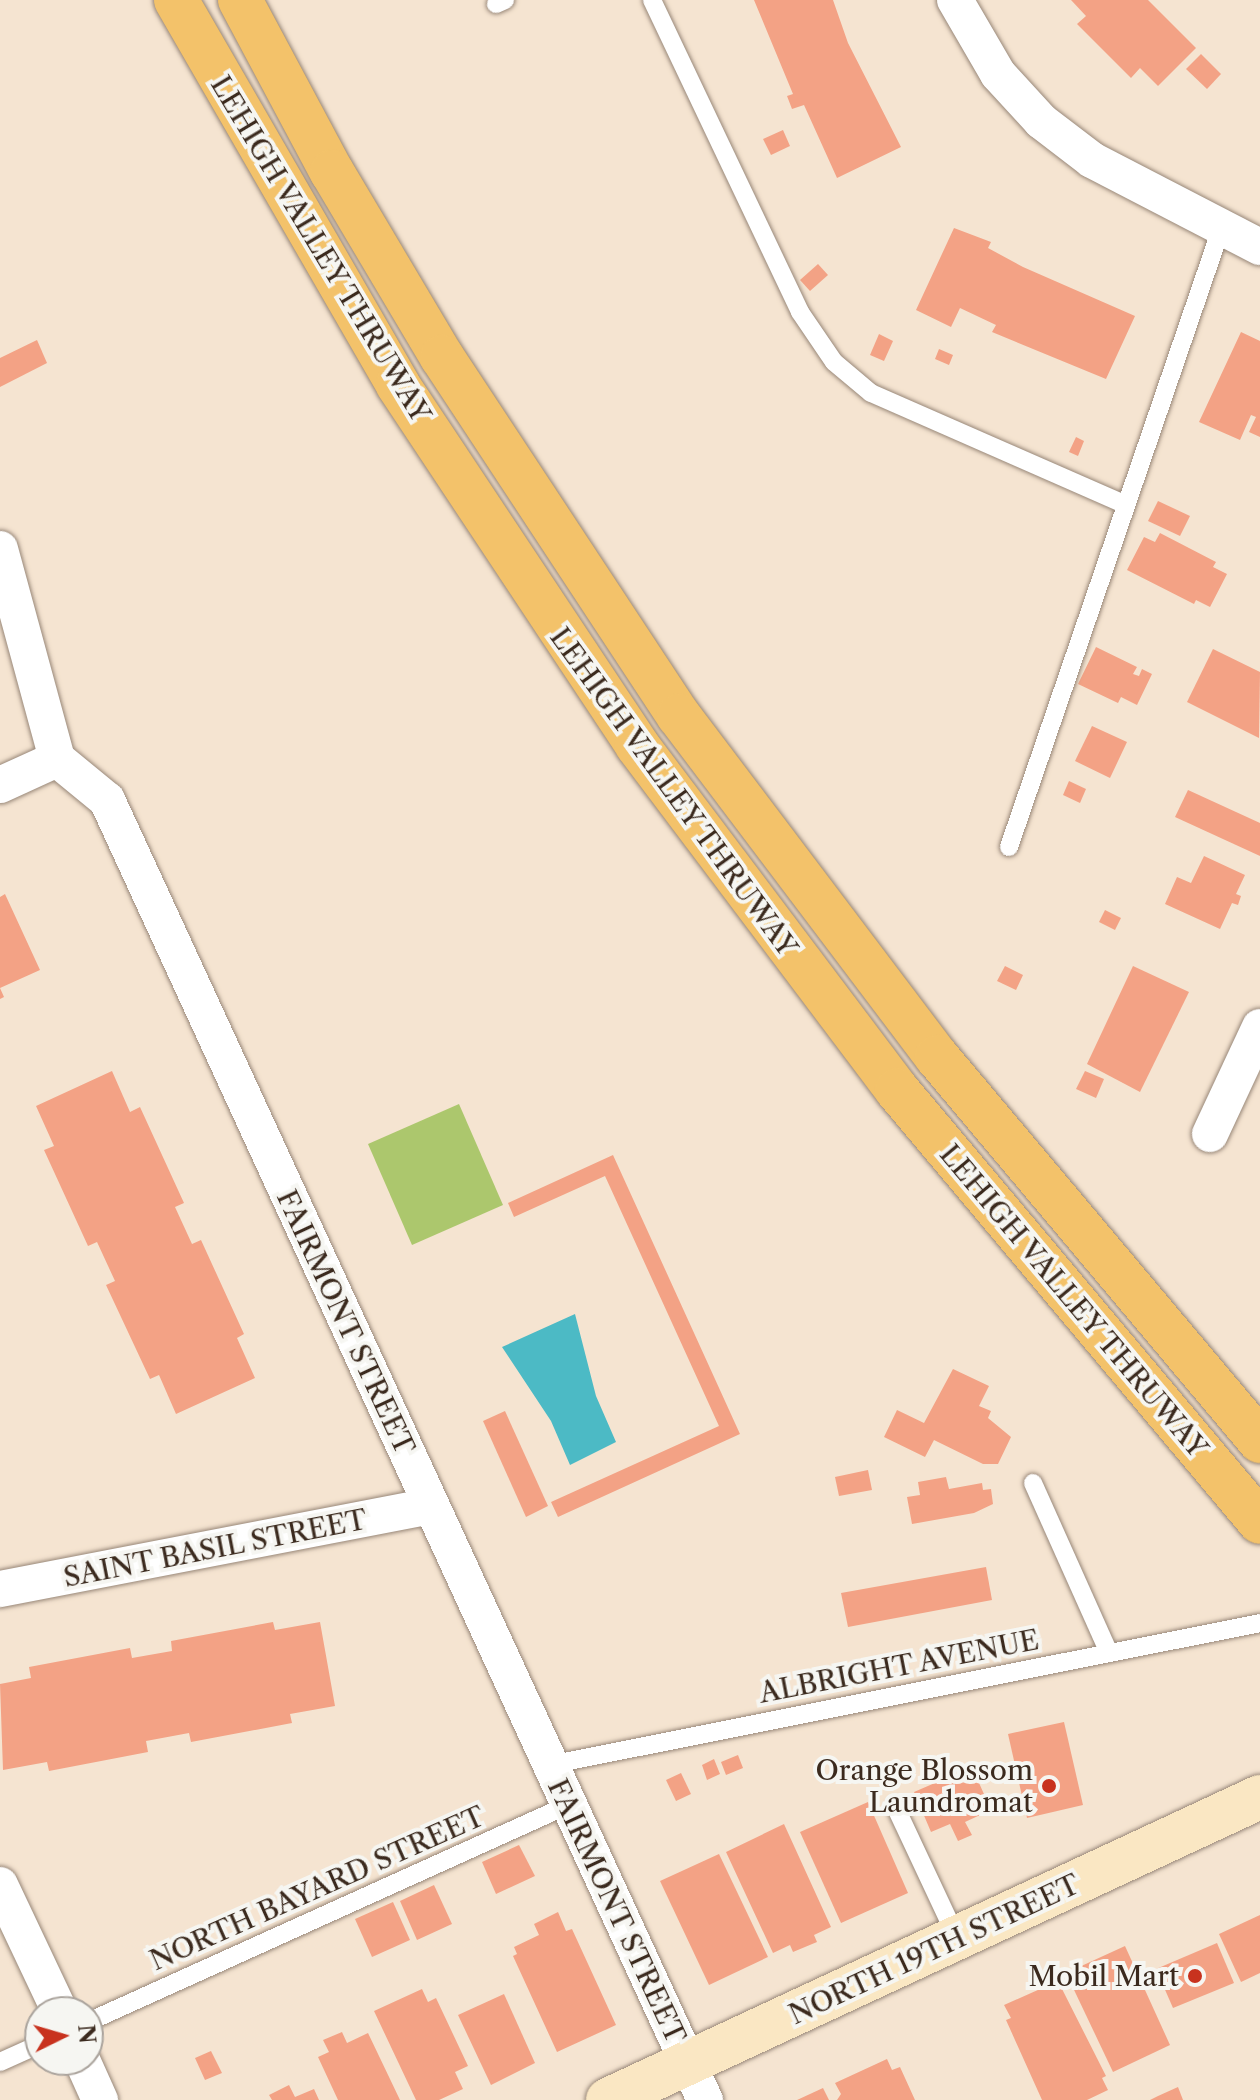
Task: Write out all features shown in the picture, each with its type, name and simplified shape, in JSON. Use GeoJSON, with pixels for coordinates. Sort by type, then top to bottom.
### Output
{"type":"FeatureCollection","features":[{"type":"Feature","properties":{"kind":"highway","name":"LEHIGH VALLEY THRUWAY"},"geometry":{"type":"LineString","coordinates":[[176,0],[398,385],[637,745],[897,1090],[1248,1508]]}},
{"type":"Feature","properties":{"kind":"highway","name":"LEHIGH VALLEY THRUWAY"},"geometry":{"type":"LineString","coordinates":[[240,0],[332,172],[442,357],[679,716],[937,1057],[1260,1441]]}},
{"type":"Feature","properties":{"kind":"street"},"geometry":{"type":"LineString","coordinates":[[955,0],[998,74],[1041,121],[1092,160],[1260,247]]}},
{"type":"Feature","properties":{"kind":"street"},"geometry":{"type":"LineString","coordinates":[[0,549],[57,759],[0,785]]}},
{"type":"Feature","properties":{"kind":"street","name":"FAIRMONT STREET"},"geometry":{"type":"LineString","coordinates":[[57,759],[107,800],[696,2082]]}},
{"type":"Feature","properties":{"kind":"street"},"geometry":{"type":"LineString","coordinates":[[1210,1134],[1260,1027]]}},
{"type":"Feature","properties":{"kind":"street","name":"SAINT BASIL STREET"},"geometry":{"type":"LineString","coordinates":[[0,1589],[430,1506]]}},
{"type":"Feature","properties":{"kind":"street","name":"NORTH 19TH STREET"},"geometry":{"type":"LineString","coordinates":[[608,2100],[696,2082],[957,1938],[1260,1797]]}},
{"type":"Feature","properties":{"kind":"street"},"geometry":{"type":"LineString","coordinates":[[0,1885],[52,1996]]}},
{"type":"Feature","properties":{"kind":"street"},"geometry":{"type":"LineString","coordinates":[[89,2076],[100,2100]]}},
{"type":"Feature","properties":{"kind":"lane"},"geometry":{"type":"LineString","coordinates":[[652,0],[800,312],[834,362],[871,393],[1124,504]]}},
{"type":"Feature","properties":{"kind":"lane"},"geometry":{"type":"LineString","coordinates":[[1009,847],[1124,504],[1143,469],[1221,229]]}},
{"type":"Feature","properties":{"kind":"lane"},"geometry":{"type":"LineString","coordinates":[[1033,1483],[1109,1653]]}},
{"type":"Feature","properties":{"kind":"lane","name":"ALBRIGHT AVENUE"},"geometry":{"type":"LineString","coordinates":[[549,1765],[1260,1623]]}},
{"type":"Feature","properties":{"kind":"lane","name":"NORTH BAYARD STREET"},"geometry":{"type":"LineString","coordinates":[[104,2015],[568,1805]]}},
{"type":"Feature","properties":{"kind":"lane"},"geometry":{"type":"LineString","coordinates":[[896,1808],[957,1938]]}},
{"type":"Feature","properties":{"kind":"lane"},"geometry":{"type":"LineString","coordinates":[[0,2062],[24,2051]]}},
{"type":"Feature","properties":{"kind":"green space"},"geometry":{"type":"Polygon","coordinates":[[[459,1104],[503,1205],[412,1245],[368,1144],[459,1104]]]}},
{"type":"Feature","properties":{"kind":"water"},"geometry":{"type":"Polygon","coordinates":[[[575,1314],[596,1396],[616,1442],[570,1465],[551,1421],[502,1347],[575,1314]]]}},
{"type":"Feature","properties":{"kind":"building"},"geometry":{"type":"Polygon","coordinates":[[[754,0],[833,0],[848,43],[901,147],[837,178],[804,105],[792,109],[787,96],[793,94],[754,0]]]}},
{"type":"Feature","properties":{"kind":"building"},"geometry":{"type":"Polygon","coordinates":[[[1071,0],[1148,0],[1196,48],[1158,86],[1140,68],[1131,78],[1077,24],[1086,16],[1071,0]]]}},
{"type":"Feature","properties":{"kind":"building"},"geometry":{"type":"Polygon","coordinates":[[[1201,54],[1221,74],[1207,89],[1186,69],[1201,54]]]}},
{"type":"Feature","properties":{"kind":"building"},"geometry":{"type":"Polygon","coordinates":[[[783,130],[790,146],[771,155],[763,139],[783,130]]]}},
{"type":"Feature","properties":{"kind":"building"},"geometry":{"type":"Polygon","coordinates":[[[954,228],[991,242],[988,248],[1023,267],[1135,316],[1106,379],[992,332],[996,325],[960,308],[951,327],[916,310],[954,228]]]}},
{"type":"Feature","properties":{"kind":"building"},"geometry":{"type":"Polygon","coordinates":[[[818,264],[828,275],[810,291],[800,280],[818,264]]]}},
{"type":"Feature","properties":{"kind":"building"},"geometry":{"type":"Polygon","coordinates":[[[1241,332],[1260,341],[1260,437],[1249,432],[1256,417],[1251,415],[1240,440],[1199,422],[1241,332]]]}},
{"type":"Feature","properties":{"kind":"building"},"geometry":{"type":"Polygon","coordinates":[[[879,334],[893,341],[884,361],[870,355],[879,334]]]}},
{"type":"Feature","properties":{"kind":"building"},"geometry":{"type":"Polygon","coordinates":[[[37,340],[47,363],[0,387],[0,358],[37,340]]]}},
{"type":"Feature","properties":{"kind":"building"},"geometry":{"type":"Polygon","coordinates":[[[939,349],[953,355],[949,365],[935,359],[939,349]]]}},
{"type":"Feature","properties":{"kind":"building"},"geometry":{"type":"Polygon","coordinates":[[[1076,437],[1084,441],[1078,456],[1069,452],[1076,437]]]}},
{"type":"Feature","properties":{"kind":"building"},"geometry":{"type":"Polygon","coordinates":[[[1158,501],[1190,516],[1180,536],[1148,521],[1158,501]]]}},
{"type":"Feature","properties":{"kind":"building"},"geometry":{"type":"Polygon","coordinates":[[[1160,533],[1216,562],[1213,567],[1227,574],[1210,607],[1196,600],[1194,604],[1127,570],[1144,537],[1155,542],[1160,533]]]}},
{"type":"Feature","properties":{"kind":"building"},"geometry":{"type":"Polygon","coordinates":[[[1096,647],[1137,667],[1133,674],[1139,676],[1142,669],[1152,674],[1137,705],[1121,697],[1118,703],[1078,684],[1096,647]]]}},
{"type":"Feature","properties":{"kind":"building"},"geometry":{"type":"Polygon","coordinates":[[[1213,649],[1260,672],[1259,738],[1187,702],[1213,649]]]}},
{"type":"Feature","properties":{"kind":"building"},"geometry":{"type":"Polygon","coordinates":[[[1092,726],[1127,742],[1110,778],[1075,761],[1092,726]]]}},
{"type":"Feature","properties":{"kind":"building"},"geometry":{"type":"Polygon","coordinates":[[[1069,781],[1086,789],[1080,803],[1063,795],[1069,781]]]}},
{"type":"Feature","properties":{"kind":"building"},"geometry":{"type":"Polygon","coordinates":[[[1188,790],[1260,823],[1260,856],[1175,817],[1188,790]]]}},
{"type":"Feature","properties":{"kind":"building"},"geometry":{"type":"Polygon","coordinates":[[[1204,856],[1245,875],[1236,894],[1241,896],[1238,905],[1232,903],[1220,929],[1165,904],[1177,877],[1191,883],[1204,856]]]}},
{"type":"Feature","properties":{"kind":"building"},"geometry":{"type":"Polygon","coordinates":[[[5,894],[40,970],[0,988],[0,897],[5,894]]]}},
{"type":"Feature","properties":{"kind":"building"},"geometry":{"type":"Polygon","coordinates":[[[1105,910],[1121,918],[1115,930],[1099,922],[1105,910]]]}},
{"type":"Feature","properties":{"kind":"building"},"geometry":{"type":"Polygon","coordinates":[[[1005,966],[1023,975],[1016,990],[997,981],[1005,966]]]}},
{"type":"Feature","properties":{"kind":"building"},"geometry":{"type":"Polygon","coordinates":[[[1133,966],[1189,992],[1140,1092],[1087,1064],[1133,966]]]}},
{"type":"Feature","properties":{"kind":"building"},"geometry":{"type":"Polygon","coordinates":[[[112,1071],[130,1112],[140,1107],[184,1203],[175,1207],[192,1244],[201,1240],[244,1334],[237,1338],[255,1378],[176,1414],[159,1375],[150,1379],[106,1285],[115,1281],[97,1242],[88,1246],[44,1150],[54,1146],[36,1106],[112,1071]]]}},
{"type":"Feature","properties":{"kind":"building"},"geometry":{"type":"Polygon","coordinates":[[[1085,1071],[1104,1079],[1096,1098],[1076,1089],[1085,1071]]]}},
{"type":"Feature","properties":{"kind":"building"},"geometry":{"type":"Polygon","coordinates":[[[613,1155],[740,1434],[558,1517],[551,1502],[719,1426],[605,1176],[514,1217],[508,1203],[613,1155]]]}},
{"type":"Feature","properties":{"kind":"building"},"geometry":{"type":"Polygon","coordinates":[[[953,1369],[989,1386],[979,1406],[991,1411],[988,1418],[1011,1437],[998,1464],[983,1464],[934,1440],[925,1457],[884,1437],[897,1410],[924,1423],[953,1369]]]}},
{"type":"Feature","properties":{"kind":"building"},"geometry":{"type":"Polygon","coordinates":[[[505,1411],[548,1506],[526,1517],[483,1421],[505,1411]]]}},
{"type":"Feature","properties":{"kind":"building"},"geometry":{"type":"Polygon","coordinates":[[[868,1470],[872,1490],[839,1496],[835,1477],[868,1470]]]}},
{"type":"Feature","properties":{"kind":"building"},"geometry":{"type":"Polygon","coordinates":[[[946,1477],[949,1489],[982,1483],[983,1490],[991,1489],[993,1504],[974,1513],[912,1524],[907,1497],[920,1495],[918,1482],[946,1477]]]}},
{"type":"Feature","properties":{"kind":"building"},"geometry":{"type":"Polygon","coordinates":[[[986,1567],[992,1600],[848,1627],[841,1593],[986,1567]]]}},
{"type":"Feature","properties":{"kind":"building"},"geometry":{"type":"Polygon","coordinates":[[[273,1622],[275,1630],[320,1622],[335,1706],[290,1714],[292,1723],[191,1742],[189,1733],[146,1741],[148,1752],[49,1771],[47,1762],[3,1770],[0,1684],[31,1678],[29,1667],[130,1648],[132,1658],[172,1651],[171,1641],[273,1622]]]}},
{"type":"Feature","properties":{"kind":"building","name":"Orange Blossom Laundromat"},"geometry":{"type":"Polygon","coordinates":[[[1064,1722],[1083,1805],[1027,1818],[1008,1734],[1064,1722]]]}},
{"type":"Feature","properties":{"kind":"building"},"geometry":{"type":"Polygon","coordinates":[[[738,1755],[743,1768],[726,1775],[721,1762],[738,1755]]]}},
{"type":"Feature","properties":{"kind":"building"},"geometry":{"type":"Polygon","coordinates":[[[714,1759],[720,1774],[707,1780],[702,1765],[714,1759]]]}},
{"type":"Feature","properties":{"kind":"building"},"geometry":{"type":"Polygon","coordinates":[[[972,1767],[991,1810],[965,1822],[972,1835],[958,1841],[950,1824],[931,1832],[914,1792],[972,1767]]]}},
{"type":"Feature","properties":{"kind":"building"},"geometry":{"type":"Polygon","coordinates":[[[681,1773],[691,1794],[676,1801],[666,1780],[681,1773]]]}},
{"type":"Feature","properties":{"kind":"building"},"geometry":{"type":"Polygon","coordinates":[[[868,1802],[908,1893],[841,1923],[800,1832],[868,1802]]]}},
{"type":"Feature","properties":{"kind":"building"},"geometry":{"type":"Polygon","coordinates":[[[784,1824],[831,1927],[814,1935],[817,1942],[793,1952],[790,1945],[773,1953],[726,1852],[784,1824]]]}},
{"type":"Feature","properties":{"kind":"building"},"geometry":{"type":"Polygon","coordinates":[[[519,1845],[535,1876],[496,1894],[482,1862],[519,1845]]]}},
{"type":"Feature","properties":{"kind":"building"},"geometry":{"type":"Polygon","coordinates":[[[719,1854],[768,1957],[709,1985],[660,1881],[719,1854]]]}},
{"type":"Feature","properties":{"kind":"building"},"geometry":{"type":"Polygon","coordinates":[[[434,1885],[452,1924],[417,1940],[400,1901],[434,1885]]]}},
{"type":"Feature","properties":{"kind":"building"},"geometry":{"type":"Polygon","coordinates":[[[393,1902],[410,1940],[372,1957],[355,1919],[393,1902]]]}},
{"type":"Feature","properties":{"kind":"building"},"geometry":{"type":"Polygon","coordinates":[[[558,1912],[566,1931],[572,1929],[616,2025],[557,2052],[513,1956],[517,1954],[514,1947],[539,1935],[534,1924],[558,1912]]]}},
{"type":"Feature","properties":{"kind":"building"},"geometry":{"type":"Polygon","coordinates":[[[1260,1915],[1260,1973],[1241,1982],[1219,1934],[1260,1915]]]}},
{"type":"Feature","properties":{"kind":"building","name":"Mobil Mart"},"geometry":{"type":"Polygon","coordinates":[[[1217,1943],[1234,1983],[1173,2008],[1156,1969],[1217,1943]]]}},
{"type":"Feature","properties":{"kind":"building"},"geometry":{"type":"Polygon","coordinates":[[[1125,1946],[1170,2045],[1113,2072],[1066,1973],[1125,1946]]]}},
{"type":"Feature","properties":{"kind":"building"},"geometry":{"type":"Polygon","coordinates":[[[1058,1981],[1106,2076],[1102,2078],[1108,2090],[1087,2100],[1042,2100],[1006,2020],[1011,2018],[1004,2005],[1058,1981]]]}},
{"type":"Feature","properties":{"kind":"building"},"geometry":{"type":"Polygon","coordinates":[[[422,1989],[428,2002],[436,1998],[468,2066],[455,2072],[463,2089],[439,2100],[416,2100],[374,2011],[422,1989]]]}},
{"type":"Feature","properties":{"kind":"building"},"geometry":{"type":"Polygon","coordinates":[[[504,1994],[535,2063],[491,2085],[458,2015],[504,1994]]]}},
{"type":"Feature","properties":{"kind":"building"},"geometry":{"type":"Polygon","coordinates":[[[342,2032],[347,2043],[368,2033],[400,2100],[338,2100],[318,2057],[329,2052],[323,2040],[342,2032]]]}},
{"type":"Feature","properties":{"kind":"building"},"geometry":{"type":"Polygon","coordinates":[[[211,2051],[222,2073],[205,2080],[195,2058],[211,2051]]]}},
{"type":"Feature","properties":{"kind":"building"},"geometry":{"type":"Polygon","coordinates":[[[887,2059],[892,2070],[900,2067],[915,2100],[837,2100],[841,2094],[835,2083],[887,2059]]]}},
{"type":"Feature","properties":{"kind":"building"},"geometry":{"type":"Polygon","coordinates":[[[289,2085],[295,2097],[314,2089],[319,2100],[272,2100],[269,2095],[289,2085]]]}},
{"type":"Feature","properties":{"kind":"building"},"geometry":{"type":"Polygon","coordinates":[[[1178,2087],[1183,2100],[1150,2100],[1158,2096],[1178,2087]]]}},
{"type":"Feature","properties":{"kind":"building"},"geometry":{"type":"Polygon","coordinates":[[[823,2088],[829,2100],[797,2100],[823,2088]]]}},
{"type":"Feature","properties":{"kind":"place","name":"Orange Blossom Laundromat"},"geometry":{"type":"Point","coordinates":[1049,1786]}},
{"type":"Feature","properties":{"kind":"place","name":"Mobil Mart"},"geometry":{"type":"Point","coordinates":[1195,1976]}}]}
